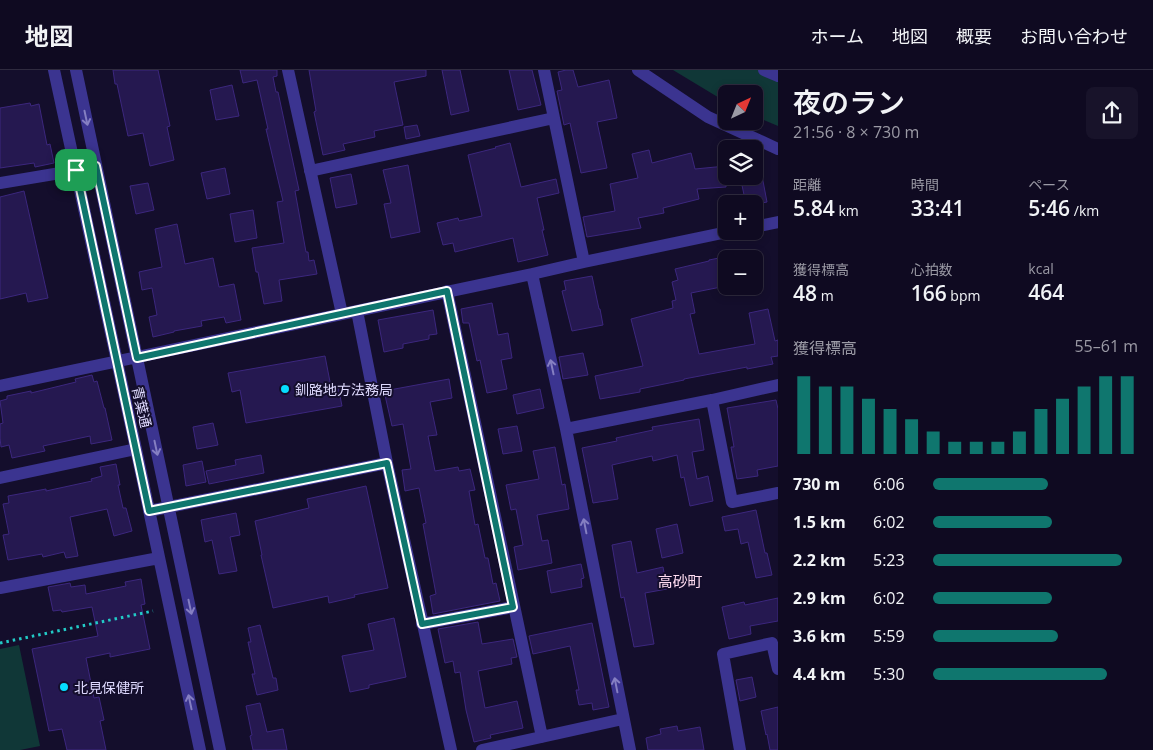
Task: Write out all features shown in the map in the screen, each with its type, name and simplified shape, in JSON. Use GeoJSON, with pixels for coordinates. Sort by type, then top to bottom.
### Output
{"type":"FeatureCollection","features":[{"type":"Feature","properties":{"kind":"street","name":"青葉通"},"geometry":{"type":"LineString","coordinates":[[54,70],[200,750]]}},
{"type":"Feature","properties":{"kind":"street","name":"青葉通"},"geometry":{"type":"LineString","coordinates":[[76,70],[220,750]]}},
{"type":"Feature","properties":{"kind":"street"},"geometry":{"type":"LineString","coordinates":[[288,70],[342,314]]}},
{"type":"Feature","properties":{"kind":"street"},"geometry":{"type":"LineString","coordinates":[[544,70],[584,262]]}},
{"type":"Feature","properties":{"kind":"street"},"geometry":{"type":"LineString","coordinates":[[638,70],[708,117],[778,149]]}},
{"type":"Feature","properties":{"kind":"street"},"geometry":{"type":"LineString","coordinates":[[764,70],[778,76]]}},
{"type":"Feature","properties":{"kind":"street"},"geometry":{"type":"LineString","coordinates":[[310,170],[554,118]]}},
{"type":"Feature","properties":{"kind":"street"},"geometry":{"type":"LineString","coordinates":[[0,183],[96,166]]}},
{"type":"Feature","properties":{"kind":"street"},"geometry":{"type":"LineString","coordinates":[[763,225],[778,222]]}},
{"type":"Feature","properties":{"kind":"street"},"geometry":{"type":"LineString","coordinates":[[0,386],[718,234]]}},
{"type":"Feature","properties":{"kind":"street"},"geometry":{"type":"LineString","coordinates":[[532,274],[566,429],[630,750]]}},
{"type":"Feature","properties":{"kind":"street"},"geometry":{"type":"LineString","coordinates":[[447,291],[542,737]]}},
{"type":"Feature","properties":{"kind":"street"},"geometry":{"type":"LineString","coordinates":[[357,311],[387,463],[451,750]]}},
{"type":"Feature","properties":{"kind":"street"},"geometry":{"type":"LineString","coordinates":[[566,429],[778,385]]}},
{"type":"Feature","properties":{"kind":"street"},"geometry":{"type":"LineString","coordinates":[[712,400],[732,502],[778,493]]}},
{"type":"Feature","properties":{"kind":"street"},"geometry":{"type":"LineString","coordinates":[[0,478],[136,449]]}},
{"type":"Feature","properties":{"kind":"street"},"geometry":{"type":"LineString","coordinates":[[149,511],[387,463]]}},
{"type":"Feature","properties":{"kind":"street"},"geometry":{"type":"LineString","coordinates":[[0,588],[159,558]]}},
{"type":"Feature","properties":{"kind":"street"},"geometry":{"type":"LineString","coordinates":[[422,624],[513,607]]}},
{"type":"Feature","properties":{"kind":"street"},"geometry":{"type":"LineString","coordinates":[[740,750],[723,654],[772,643],[778,669]]}},
{"type":"Feature","properties":{"kind":"street"},"geometry":{"type":"LineString","coordinates":[[482,750],[623,719]]}},
{"type":"Feature","properties":{"kind":"path"},"geometry":{"type":"LineString","coordinates":[[0,643],[153,611]]}},
{"type":"Feature","properties":{"kind":"green space"},"geometry":{"type":"Polygon","coordinates":[[[673,70],[778,70],[778,126],[763,120],[763,85],[718,85],[718,97],[673,70]]]}},
{"type":"Feature","properties":{"kind":"green space"},"geometry":{"type":"Polygon","coordinates":[[[19,645],[40,746],[20,750],[0,750],[0,649],[19,645]]]}},
{"type":"Feature","properties":{"kind":"building"},"geometry":{"type":"Polygon","coordinates":[[[113,70],[158,70],[170,126],[167,127],[174,160],[150,166],[143,133],[128,136],[113,70]]]}},
{"type":"Feature","properties":{"kind":"building"},"geometry":{"type":"Polygon","coordinates":[[[240,70],[277,70],[277,76],[273,77],[276,92],[278,92],[299,190],[295,191],[306,252],[308,252],[309,261],[314,260],[317,274],[279,280],[282,301],[264,304],[252,248],[284,243],[277,202],[283,201],[257,80],[243,83],[240,70]]]}},
{"type":"Feature","properties":{"kind":"building"},"geometry":{"type":"Polygon","coordinates":[[[309,70],[426,70],[426,76],[394,82],[403,125],[374,131],[375,137],[343,144],[345,150],[323,155],[314,112],[316,111],[309,70]]]}},
{"type":"Feature","properties":{"kind":"building"},"geometry":{"type":"Polygon","coordinates":[[[442,70],[460,70],[469,111],[451,115],[442,70]]]}},
{"type":"Feature","properties":{"kind":"building"},"geometry":{"type":"Polygon","coordinates":[[[509,70],[532,70],[541,105],[518,110],[509,70]]]}},
{"type":"Feature","properties":{"kind":"building"},"geometry":{"type":"Polygon","coordinates":[[[573,70],[578,87],[609,80],[617,118],[597,122],[607,168],[581,173],[570,123],[564,125],[557,91],[562,90],[558,72],[573,70]]]}},
{"type":"Feature","properties":{"kind":"building"},"geometry":{"type":"Polygon","coordinates":[[[232,85],[239,116],[216,120],[210,90],[232,85]]]}},
{"type":"Feature","properties":{"kind":"building"},"geometry":{"type":"Polygon","coordinates":[[[30,103],[31,106],[39,104],[47,145],[50,144],[54,163],[35,167],[34,163],[0,168],[0,108],[30,103]]]}},
{"type":"Feature","properties":{"kind":"building"},"geometry":{"type":"Polygon","coordinates":[[[417,125],[420,136],[406,139],[404,127],[417,125]]]}},
{"type":"Feature","properties":{"kind":"building"},"geometry":{"type":"Polygon","coordinates":[[[510,143],[521,187],[556,179],[559,193],[537,198],[548,255],[518,262],[513,238],[455,252],[453,243],[443,245],[437,223],[458,218],[459,221],[482,216],[468,155],[510,143]]]}},
{"type":"Feature","properties":{"kind":"building"},"geometry":{"type":"Polygon","coordinates":[[[649,150],[652,163],[691,153],[695,169],[718,167],[718,185],[726,185],[726,187],[697,189],[699,199],[663,208],[664,213],[638,218],[641,228],[587,237],[583,217],[615,211],[610,184],[638,178],[632,154],[649,150]]]}},
{"type":"Feature","properties":{"kind":"building"},"geometry":{"type":"Polygon","coordinates":[[[408,165],[420,232],[391,238],[384,204],[391,203],[383,170],[408,165]]]}},
{"type":"Feature","properties":{"kind":"building"},"geometry":{"type":"Polygon","coordinates":[[[225,168],[230,194],[207,199],[201,173],[225,168]]]}},
{"type":"Feature","properties":{"kind":"building"},"geometry":{"type":"Polygon","coordinates":[[[351,174],[357,204],[336,208],[330,178],[351,174]]]}},
{"type":"Feature","properties":{"kind":"building"},"geometry":{"type":"Polygon","coordinates":[[[763,181],[767,202],[763,203],[763,195],[744,195],[742,185],[763,185],[763,181]]]}},
{"type":"Feature","properties":{"kind":"building"},"geometry":{"type":"Polygon","coordinates":[[[148,183],[154,210],[136,214],[130,186],[148,183]]]}},
{"type":"Feature","properties":{"kind":"building"},"geometry":{"type":"Polygon","coordinates":[[[24,191],[48,298],[28,302],[26,293],[0,299],[0,197],[24,191]]]}},
{"type":"Feature","properties":{"kind":"building"},"geometry":{"type":"Polygon","coordinates":[[[253,210],[257,238],[235,242],[230,214],[253,210]]]}},
{"type":"Feature","properties":{"kind":"building"},"geometry":{"type":"Polygon","coordinates":[[[177,224],[185,264],[213,258],[219,287],[234,284],[241,320],[226,323],[224,317],[201,321],[202,326],[153,337],[149,317],[157,315],[152,288],[142,290],[139,272],[162,267],[155,229],[177,224]]]}},
{"type":"Feature","properties":{"kind":"building"},"geometry":{"type":"Polygon","coordinates":[[[718,258],[718,288],[691,293],[695,313],[690,314],[699,354],[755,344],[749,313],[768,309],[775,341],[778,340],[778,356],[771,357],[773,364],[684,379],[640,389],[640,392],[600,399],[595,376],[643,366],[631,319],[673,308],[672,301],[676,300],[672,282],[678,280],[675,269],[718,258]]]}},
{"type":"Feature","properties":{"kind":"building"},"geometry":{"type":"Polygon","coordinates":[[[592,276],[603,325],[572,331],[562,291],[566,290],[564,281],[592,276]]]}},
{"type":"Feature","properties":{"kind":"building"},"geometry":{"type":"Polygon","coordinates":[[[492,303],[498,335],[508,333],[512,358],[501,360],[507,389],[487,393],[480,360],[477,361],[469,323],[463,323],[461,309],[492,303]]]}},
{"type":"Feature","properties":{"kind":"building"},"geometry":{"type":"Polygon","coordinates":[[[433,310],[437,334],[429,335],[429,339],[403,344],[403,348],[384,352],[378,320],[433,310]]]}},
{"type":"Feature","properties":{"kind":"building"},"geometry":{"type":"Polygon","coordinates":[[[583,353],[588,375],[563,379],[559,357],[583,353]]]}},
{"type":"Feature","properties":{"kind":"building","name":"釧路地方法務局"},"geometry":{"type":"Polygon","coordinates":[[[325,356],[331,387],[338,386],[342,406],[246,423],[240,390],[232,392],[228,373],[325,356]]]}},
{"type":"Feature","properties":{"kind":"building"},"geometry":{"type":"Polygon","coordinates":[[[92,375],[94,382],[97,381],[112,440],[91,444],[90,436],[43,446],[45,451],[12,458],[9,445],[1,447],[0,424],[3,423],[0,401],[7,399],[7,396],[31,391],[31,393],[76,382],[75,379],[92,375]]]}},
{"type":"Feature","properties":{"kind":"building"},"geometry":{"type":"Polygon","coordinates":[[[449,379],[452,398],[430,402],[437,435],[428,436],[435,471],[458,467],[459,471],[470,469],[475,490],[469,491],[475,525],[478,524],[485,558],[488,558],[493,584],[496,583],[500,601],[433,614],[430,596],[436,594],[423,524],[426,523],[419,488],[405,491],[402,470],[411,469],[403,424],[392,426],[384,391],[449,379]]]}},
{"type":"Feature","properties":{"kind":"building"},"geometry":{"type":"Polygon","coordinates":[[[540,389],[544,408],[517,414],[513,395],[540,389]]]}},
{"type":"Feature","properties":{"kind":"building"},"geometry":{"type":"Polygon","coordinates":[[[776,400],[778,409],[778,466],[757,470],[758,476],[737,479],[727,408],[776,400]]]}},
{"type":"Feature","properties":{"kind":"building"},"geometry":{"type":"Polygon","coordinates":[[[699,419],[704,450],[692,452],[697,479],[708,476],[713,501],[690,506],[684,477],[681,478],[677,455],[653,461],[652,456],[612,465],[618,499],[593,503],[582,448],[617,441],[616,438],[653,430],[652,427],[699,419]]]}},
{"type":"Feature","properties":{"kind":"building"},"geometry":{"type":"Polygon","coordinates":[[[213,423],[218,445],[197,449],[193,427],[213,423]]]}},
{"type":"Feature","properties":{"kind":"building"},"geometry":{"type":"Polygon","coordinates":[[[517,426],[522,451],[503,454],[498,429],[517,426]]]}},
{"type":"Feature","properties":{"kind":"building"},"geometry":{"type":"Polygon","coordinates":[[[555,447],[562,485],[565,484],[569,509],[537,515],[542,541],[548,540],[552,563],[518,570],[514,547],[523,545],[516,509],[511,510],[506,485],[539,479],[533,451],[555,447]]]}},
{"type":"Feature","properties":{"kind":"building"},"geometry":{"type":"Polygon","coordinates":[[[261,455],[264,473],[209,484],[206,471],[236,465],[235,460],[261,455]]]}},
{"type":"Feature","properties":{"kind":"building"},"geometry":{"type":"Polygon","coordinates":[[[202,461],[206,482],[186,486],[183,465],[202,461]]]}},
{"type":"Feature","properties":{"kind":"building"},"geometry":{"type":"Polygon","coordinates":[[[116,464],[123,508],[126,508],[132,531],[114,536],[107,509],[70,517],[78,556],[66,558],[64,552],[43,557],[42,554],[8,560],[3,535],[9,534],[3,504],[9,503],[8,496],[46,489],[46,491],[92,481],[91,479],[102,476],[100,467],[116,464]]]}},
{"type":"Feature","properties":{"kind":"building"},"geometry":{"type":"Polygon","coordinates":[[[366,486],[388,588],[354,595],[355,597],[329,603],[328,596],[273,608],[255,521],[309,508],[307,499],[366,486]]]}},
{"type":"Feature","properties":{"kind":"building"},"geometry":{"type":"Polygon","coordinates":[[[756,510],[765,553],[767,553],[772,575],[756,578],[748,542],[741,544],[738,529],[725,531],[722,517],[756,510]]]}},
{"type":"Feature","properties":{"kind":"building"},"geometry":{"type":"Polygon","coordinates":[[[236,513],[240,535],[230,537],[237,571],[219,574],[212,540],[205,542],[201,520],[236,513]]]}},
{"type":"Feature","properties":{"kind":"building"},"geometry":{"type":"Polygon","coordinates":[[[677,524],[683,553],[662,558],[656,529],[677,524]]]}},
{"type":"Feature","properties":{"kind":"building"},"geometry":{"type":"Polygon","coordinates":[[[631,541],[637,573],[663,567],[667,589],[645,593],[654,644],[634,647],[624,597],[621,598],[612,545],[631,541]]]}},
{"type":"Feature","properties":{"kind":"building"},"geometry":{"type":"Polygon","coordinates":[[[581,564],[584,578],[581,579],[582,587],[551,593],[547,571],[581,564]]]}},
{"type":"Feature","properties":{"kind":"building"},"geometry":{"type":"Polygon","coordinates":[[[141,579],[145,604],[141,605],[150,649],[110,657],[110,653],[86,658],[94,698],[99,697],[104,720],[100,721],[106,750],[67,750],[62,729],[49,731],[32,649],[98,636],[92,607],[62,612],[61,610],[53,611],[48,587],[70,583],[71,587],[85,585],[86,594],[126,586],[125,582],[141,579]]]}},
{"type":"Feature","properties":{"kind":"building"},"geometry":{"type":"Polygon","coordinates":[[[778,598],[778,621],[750,626],[751,634],[729,639],[722,607],[744,602],[745,605],[778,598]]]}},
{"type":"Feature","properties":{"kind":"building"},"geometry":{"type":"Polygon","coordinates":[[[394,618],[406,677],[369,685],[369,688],[350,692],[342,656],[374,650],[368,624],[394,618]]]}},
{"type":"Feature","properties":{"kind":"building"},"geometry":{"type":"Polygon","coordinates":[[[478,622],[482,644],[513,639],[517,657],[511,658],[512,664],[478,671],[485,708],[517,701],[523,728],[490,735],[491,738],[474,742],[466,710],[460,672],[455,673],[453,661],[445,663],[438,629],[478,622]]]}},
{"type":"Feature","properties":{"kind":"building"},"geometry":{"type":"Polygon","coordinates":[[[592,623],[609,707],[593,710],[592,703],[579,705],[576,690],[579,690],[570,646],[533,654],[529,636],[592,623]]]}},
{"type":"Feature","properties":{"kind":"building"},"geometry":{"type":"Polygon","coordinates":[[[260,625],[273,678],[276,678],[278,690],[257,695],[252,674],[255,674],[248,642],[251,642],[248,628],[260,625]]]}},
{"type":"Feature","properties":{"kind":"building"},"geometry":{"type":"Polygon","coordinates":[[[752,677],[756,697],[740,701],[736,680],[752,677]]]}},
{"type":"Feature","properties":{"kind":"building"},"geometry":{"type":"Polygon","coordinates":[[[260,703],[267,732],[283,729],[287,750],[253,750],[246,706],[260,703]]]}},
{"type":"Feature","properties":{"kind":"building"},"geometry":{"type":"Polygon","coordinates":[[[778,707],[778,750],[770,750],[761,711],[778,707]]]}},
{"type":"Feature","properties":{"kind":"building"},"geometry":{"type":"Polygon","coordinates":[[[677,726],[678,731],[700,727],[704,750],[648,750],[646,738],[661,734],[660,729],[677,726]]]}},
{"type":"Feature","properties":{"kind":"place","name":"釧路地方法務局"},"geometry":{"type":"Point","coordinates":[285,389]}},
{"type":"Feature","properties":{"kind":"place","name":"北見保健所"},"geometry":{"type":"Point","coordinates":[64,687]}},
{"type":"Feature","properties":{"kind":"district","name":"高砂町"},"geometry":{"type":"Point","coordinates":[680,581]}},
{"type":"Feature","properties":{"kind":"route"},"geometry":{"type":"LineString","coordinates":[[96,166],[137,358],[447,291],[513,607],[422,624],[387,463],[149,511],[76,170],[96,166]]}}]}
